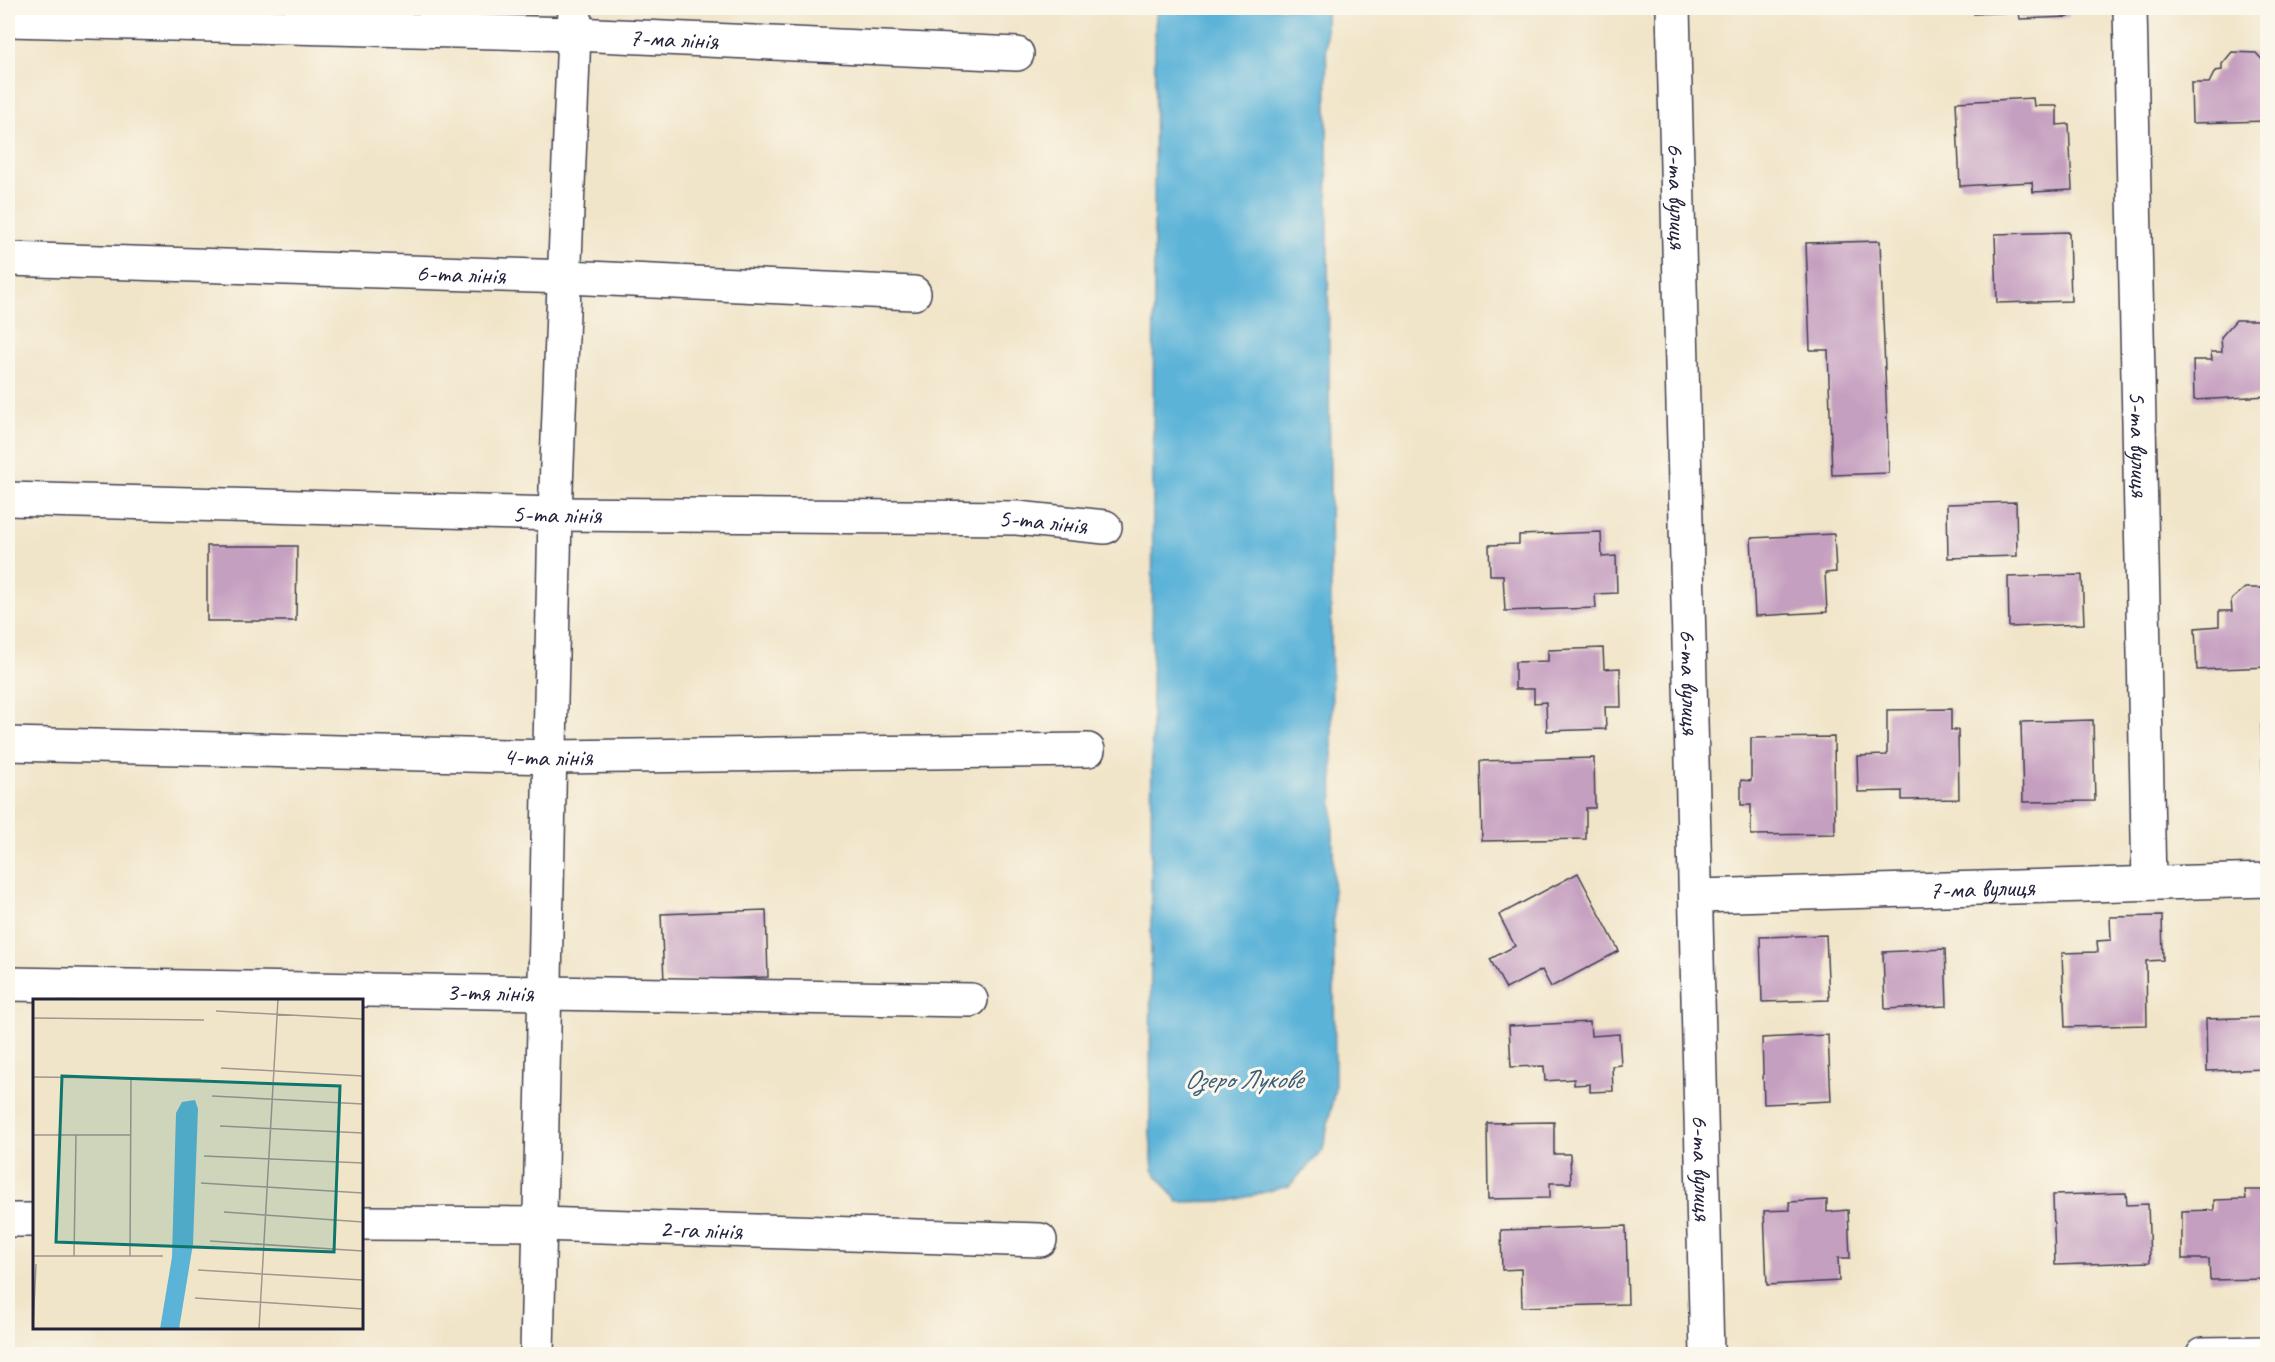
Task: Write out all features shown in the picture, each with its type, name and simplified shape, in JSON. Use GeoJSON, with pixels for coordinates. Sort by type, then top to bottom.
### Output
{"type":"FeatureCollection","features":[{"type":"Feature","properties":{"kind":"street","name":"6-та вулиця"},"geometry":{"type":"LineString","coordinates":[[1673,8],[1707,1354]]}},
{"type":"Feature","properties":{"kind":"street","name":"5-та вулиця"},"geometry":{"type":"LineString","coordinates":[[2130,8],[2149,882]]}},
{"type":"Feature","properties":{"kind":"street","name":"7-ма лінія"},"geometry":{"type":"LineString","coordinates":[[8,20],[575,21],[1017,54]]}},
{"type":"Feature","properties":{"kind":"street"},"geometry":{"type":"LineString","coordinates":[[537,1354],[552,757],[555,514],[567,277],[575,21]]}},
{"type":"Feature","properties":{"kind":"street","name":"6-та лінія"},"geometry":{"type":"LineString","coordinates":[[8,259],[567,277],[914,293]]}},
{"type":"Feature","properties":{"kind":"street","name":"5-та лінія"},"geometry":{"type":"LineString","coordinates":[[8,498],[555,514],[1017,518],[1105,527]]}},
{"type":"Feature","properties":{"kind":"street","name":"4-та лінія"},"geometry":{"type":"LineString","coordinates":[[8,744],[552,757],[1088,750]]}},
{"type":"Feature","properties":{"kind":"street","name":"7-ма вулиця"},"geometry":{"type":"LineString","coordinates":[[1697,896],[2268,880]]}},
{"type":"Feature","properties":{"kind":"street","name":"3-тя лінія"},"geometry":{"type":"LineString","coordinates":[[8,984],[971,1000]]}},
{"type":"Feature","properties":{"kind":"street"},"geometry":{"type":"LineString","coordinates":[[8,1220],[33,1220]]}},
{"type":"Feature","properties":{"kind":"street","name":"2-га лінія"},"geometry":{"type":"LineString","coordinates":[[363,1223],[540,1224],[1040,1240]]}},
{"type":"Feature","properties":{"kind":"street"},"geometry":{"type":"LineString","coordinates":[[2203,1354],[2268,1353]]}},
{"type":"Feature","properties":{"kind":"water","name":"Озеро Лукове"},"geometry":{"type":"Polygon","coordinates":[[[1157,8],[1326,8],[1335,1088],[1323,1150],[1289,1186],[1230,1201],[1178,1202],[1153,1170],[1150,1134],[1155,27],[1157,8]]]}},
{"type":"Feature","properties":{"kind":"building"},"geometry":{"type":"Polygon","coordinates":[[[1973,8],[2069,8],[2069,17],[2020,19],[2019,12],[1974,14],[1973,8]]]}},
{"type":"Feature","properties":{"kind":"building"},"geometry":{"type":"Polygon","coordinates":[[[2232,52],[2256,53],[2267,65],[2268,121],[2192,123],[2191,83],[2209,83],[2215,71],[2222,70],[2222,64],[2232,52]]]}},
{"type":"Feature","properties":{"kind":"building"},"geometry":{"type":"Polygon","coordinates":[[[2033,98],[2034,106],[2057,106],[2057,125],[2069,124],[2072,190],[2033,192],[2032,182],[1960,186],[1956,102],[2033,98]]]}},
{"type":"Feature","properties":{"kind":"building"},"geometry":{"type":"Polygon","coordinates":[[[2069,232],[2071,301],[1997,303],[1995,234],[2069,232]]]}},
{"type":"Feature","properties":{"kind":"building"},"geometry":{"type":"Polygon","coordinates":[[[1880,241],[1889,473],[1832,475],[1828,350],[1810,350],[1806,243],[1880,241]]]}},
{"type":"Feature","properties":{"kind":"building"},"geometry":{"type":"Polygon","coordinates":[[[2236,320],[2263,320],[2268,325],[2268,396],[2194,400],[2193,360],[2212,360],[2211,352],[2222,352],[2221,337],[2236,320]]]}},
{"type":"Feature","properties":{"kind":"building"},"geometry":{"type":"Polygon","coordinates":[[[2016,502],[2017,556],[1948,558],[1947,504],[2016,502]]]}},
{"type":"Feature","properties":{"kind":"building"},"geometry":{"type":"Polygon","coordinates":[[[1601,532],[1602,557],[1616,556],[1617,593],[1595,594],[1596,608],[1505,611],[1503,575],[1490,575],[1489,545],[1519,544],[1519,535],[1601,532]]]}},
{"type":"Feature","properties":{"kind":"building"},"geometry":{"type":"Polygon","coordinates":[[[1834,534],[1836,572],[1825,573],[1827,612],[1755,616],[1751,538],[1834,534]]]}},
{"type":"Feature","properties":{"kind":"building"},"geometry":{"type":"Polygon","coordinates":[[[207,546],[297,546],[296,621],[207,621],[207,546]]]}},
{"type":"Feature","properties":{"kind":"building"},"geometry":{"type":"Polygon","coordinates":[[[2082,575],[2084,624],[2009,627],[2008,577],[2082,575]]]}},
{"type":"Feature","properties":{"kind":"building"},"geometry":{"type":"Polygon","coordinates":[[[2245,588],[2266,588],[2268,591],[2268,667],[2197,670],[2195,628],[2219,626],[2219,611],[2232,611],[2231,600],[2245,588]]]}},
{"type":"Feature","properties":{"kind":"building"},"geometry":{"type":"Polygon","coordinates":[[[1603,648],[1604,669],[1620,668],[1621,707],[1605,707],[1606,729],[1547,731],[1546,702],[1534,703],[1534,689],[1515,689],[1515,662],[1548,661],[1548,650],[1603,648]]]}},
{"type":"Feature","properties":{"kind":"building"},"geometry":{"type":"Polygon","coordinates":[[[1951,709],[1951,730],[1958,730],[1959,799],[1902,800],[1902,791],[1858,792],[1857,756],[1887,755],[1887,710],[1951,709]]]}},
{"type":"Feature","properties":{"kind":"building"},"geometry":{"type":"Polygon","coordinates":[[[2093,720],[2095,801],[2023,802],[2021,722],[2093,720]]]}},
{"type":"Feature","properties":{"kind":"building"},"geometry":{"type":"Polygon","coordinates":[[[2261,725],[2268,725],[2268,812],[2264,812],[2261,725]]]}},
{"type":"Feature","properties":{"kind":"building"},"geometry":{"type":"Polygon","coordinates":[[[1834,737],[1835,834],[1751,835],[1751,805],[1741,805],[1741,780],[1751,781],[1751,738],[1834,737]]]}},
{"type":"Feature","properties":{"kind":"building"},"geometry":{"type":"Polygon","coordinates":[[[1594,758],[1595,808],[1586,808],[1586,839],[1482,841],[1480,761],[1594,758]]]}},
{"type":"Feature","properties":{"kind":"building"},"geometry":{"type":"Polygon","coordinates":[[[1578,873],[1619,951],[1551,987],[1542,970],[1506,989],[1490,959],[1515,946],[1499,915],[1578,873]]]}},
{"type":"Feature","properties":{"kind":"building"},"geometry":{"type":"Polygon","coordinates":[[[766,910],[768,977],[664,981],[661,914],[766,910]]]}},
{"type":"Feature","properties":{"kind":"building"},"geometry":{"type":"Polygon","coordinates":[[[2162,916],[2163,960],[2146,961],[2147,1025],[2065,1027],[2062,953],[2098,952],[2097,941],[2111,940],[2110,917],[2162,916]]]}},
{"type":"Feature","properties":{"kind":"building"},"geometry":{"type":"Polygon","coordinates":[[[1826,935],[1829,1000],[1762,1002],[1760,937],[1826,935]]]}},
{"type":"Feature","properties":{"kind":"building"},"geometry":{"type":"Polygon","coordinates":[[[1945,949],[1947,1006],[1885,1009],[1883,952],[1945,949]]]}},
{"type":"Feature","properties":{"kind":"building"},"geometry":{"type":"Polygon","coordinates":[[[2268,1017],[2268,1069],[2207,1071],[2206,1019],[2268,1017]]]}},
{"type":"Feature","properties":{"kind":"building"},"geometry":{"type":"Polygon","coordinates":[[[1590,1022],[1591,1036],[1619,1034],[1621,1065],[1612,1066],[1613,1091],[1590,1092],[1590,1084],[1574,1085],[1574,1079],[1545,1081],[1544,1066],[1511,1067],[1509,1026],[1590,1022]]]}},
{"type":"Feature","properties":{"kind":"building"},"geometry":{"type":"Polygon","coordinates":[[[1828,1035],[1831,1101],[1764,1104],[1762,1038],[1828,1035]]]}},
{"type":"Feature","properties":{"kind":"building"},"geometry":{"type":"Polygon","coordinates":[[[1554,1122],[1554,1154],[1570,1154],[1571,1183],[1550,1183],[1550,1198],[1488,1199],[1487,1123],[1554,1122]]]}},
{"type":"Feature","properties":{"kind":"building"},"geometry":{"type":"Polygon","coordinates":[[[2245,1190],[2268,1190],[2268,1279],[2210,1280],[2209,1259],[2182,1259],[2182,1211],[2214,1210],[2214,1200],[2246,1199],[2245,1190]]]}},
{"type":"Feature","properties":{"kind":"building"},"geometry":{"type":"Polygon","coordinates":[[[2126,1193],[2127,1205],[2148,1204],[2150,1262],[2055,1265],[2053,1195],[2126,1193]]]}},
{"type":"Feature","properties":{"kind":"building"},"geometry":{"type":"Polygon","coordinates":[[[1827,1200],[1827,1212],[1848,1210],[1850,1258],[1838,1258],[1839,1281],[1767,1285],[1764,1211],[1790,1210],[1789,1202],[1827,1200]]]}},
{"type":"Feature","properties":{"kind":"building"},"geometry":{"type":"Polygon","coordinates":[[[1626,1226],[1628,1304],[1522,1307],[1521,1269],[1502,1270],[1501,1230],[1626,1226]]]}}]}
